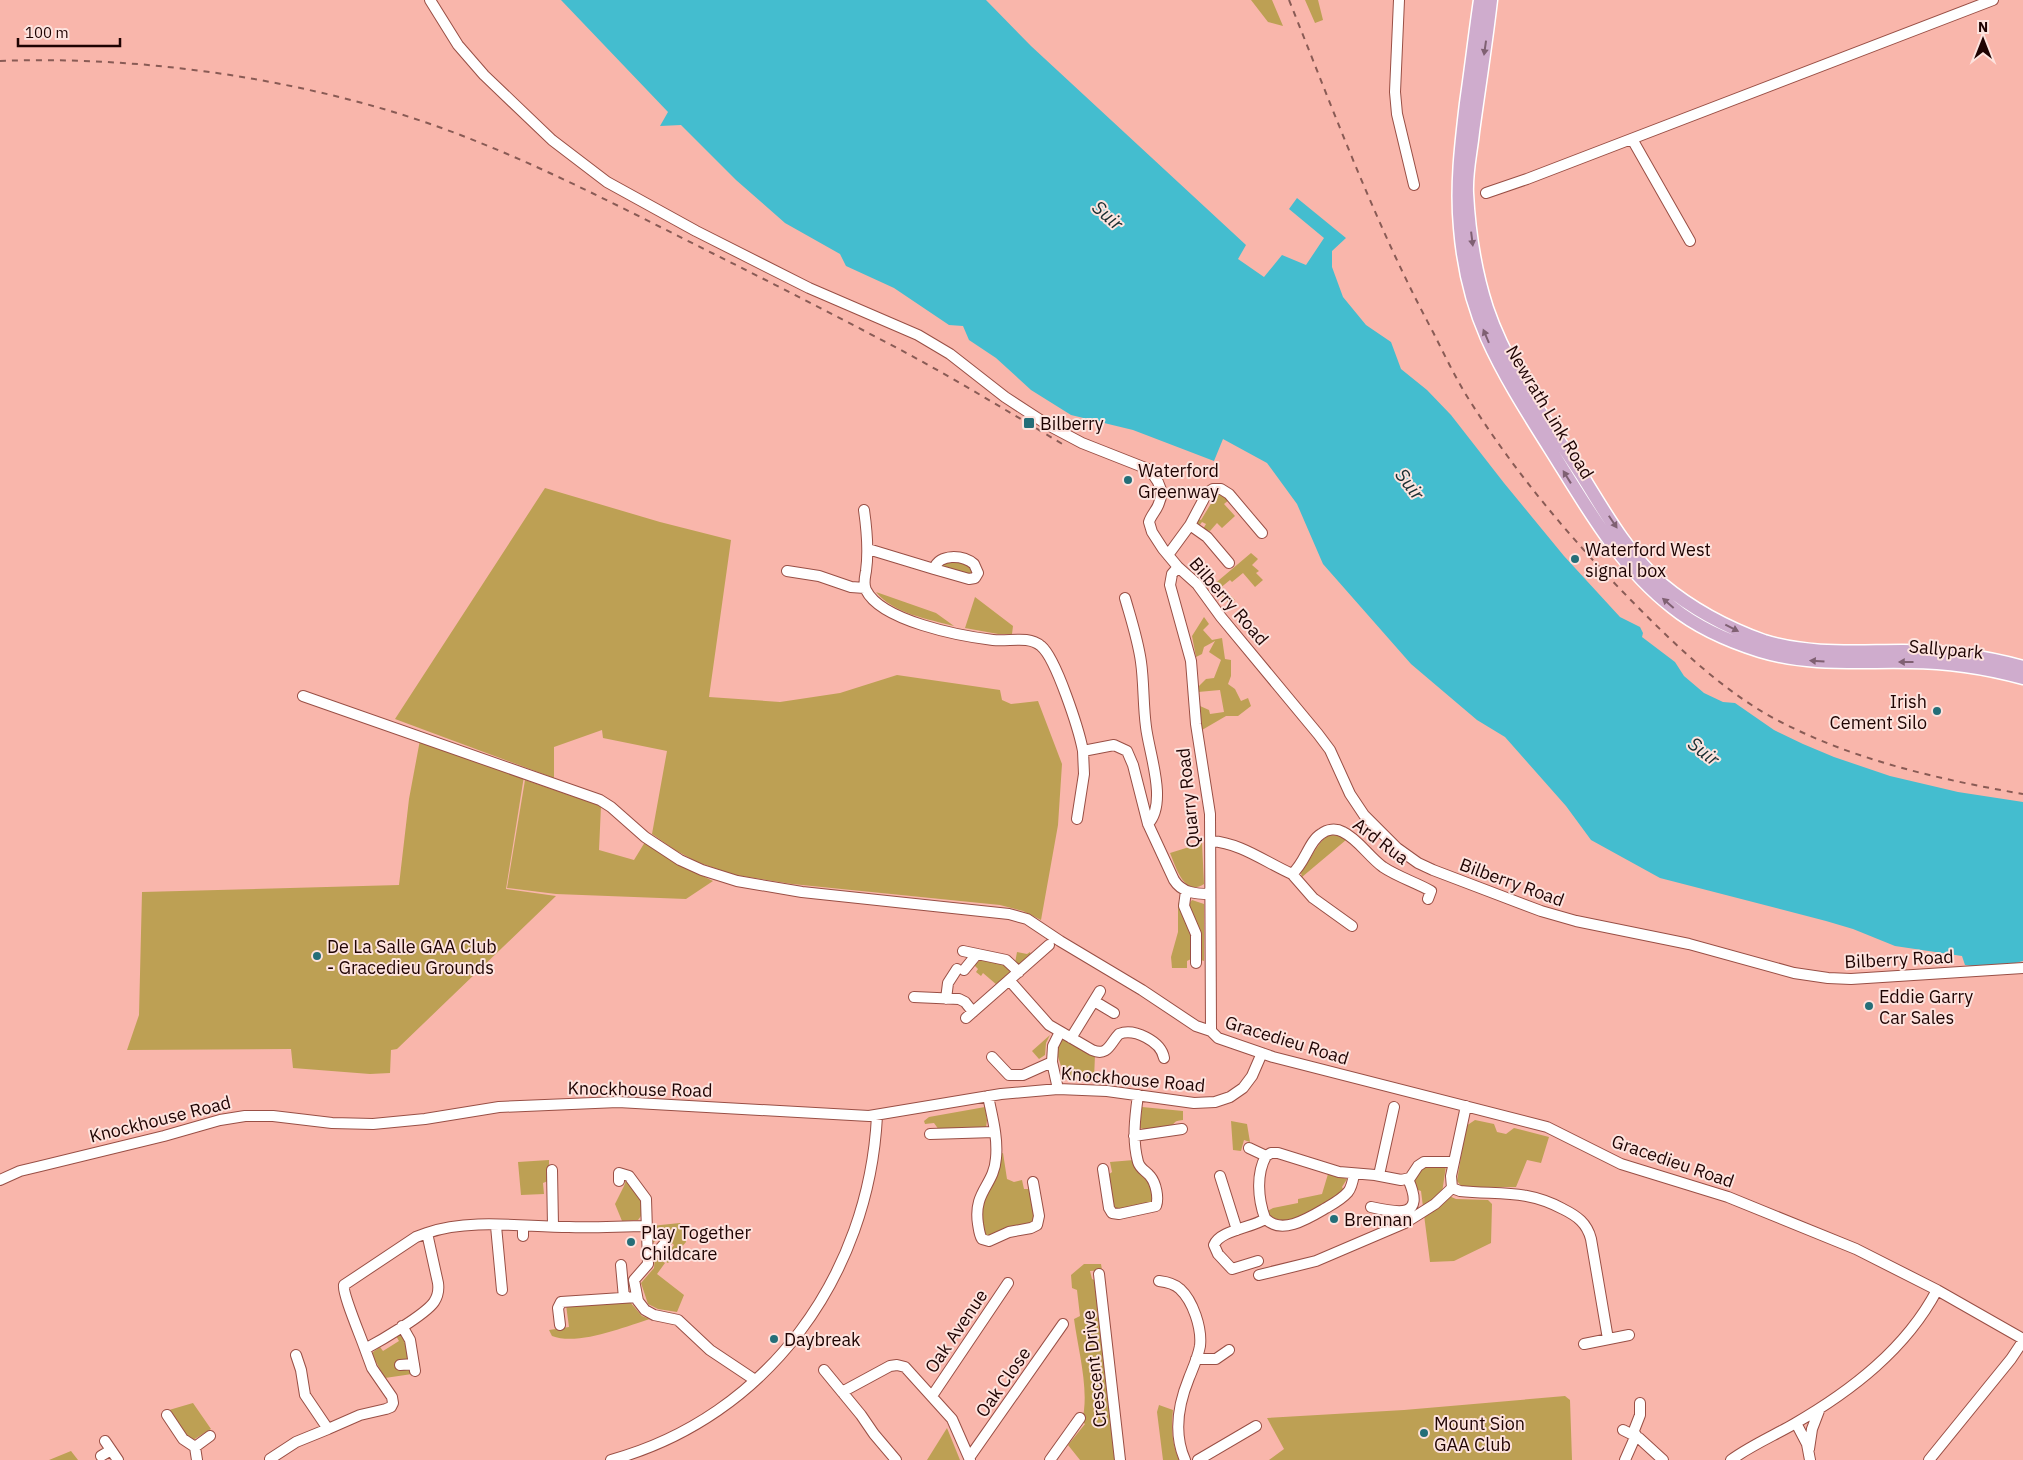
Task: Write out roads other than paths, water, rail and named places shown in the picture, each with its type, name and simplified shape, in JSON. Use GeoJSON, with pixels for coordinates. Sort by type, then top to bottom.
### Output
{"type":"FeatureCollection","features":[{"type":"Feature","properties":{"kind":"main road","name":"Newrath Link Road"},"geometry":{"type":"LineString","coordinates":[[1480,0],[1458,170],[1460,230],[1470,289],[1487,338],[1538,429],[1603,533],[1638,576],[1673,608],[1720,637],[1762,652],[1802,660],[1866,657]]}},
{"type":"Feature","properties":{"kind":"main road","name":"Newrath Link Road"},"geometry":{"type":"LineString","coordinates":[[1491,0],[1467,190],[1474,256],[1481,289],[1498,335],[1511,363],[1588,486],[1637,558],[1662,584],[1699,611],[1741,632],[1766,641],[1866,657]]}},
{"type":"Feature","properties":{"kind":"main road","name":"Sallypark"},"geometry":{"type":"LineString","coordinates":[[1866,657],[1942,652],[2023,667]]}},
{"type":"Feature","properties":{"kind":"main road","name":"Sallypark"},"geometry":{"type":"LineString","coordinates":[[1866,657],[1952,664],[1991,670],[2023,678]]}},
{"type":"Feature","properties":{"kind":"street","name":"Bilberry Road"},"geometry":{"type":"LineString","coordinates":[[430,0],[458,45],[487,78],[560,147],[607,182],[681,223],[809,288],[923,338],[950,354],[1021,408],[1048,425],[1082,443],[1144,466],[1155,476],[1159,484],[1161,495],[1150,523],[1168,555],[1197,584],[1221,617],[1324,742],[1334,757],[1350,794],[1368,821],[1386,839],[1408,856],[1433,870],[1484,891],[1558,916],[1689,944],[1772,968],[1814,976],[1851,979],[2023,968]]}},
{"type":"Feature","properties":{"kind":"street"},"geometry":{"type":"LineString","coordinates":[[1399,0],[1395,92],[1396,114],[1414,184]]}},
{"type":"Feature","properties":{"kind":"street"},"geometry":{"type":"LineString","coordinates":[[1486,193],[1993,0]]}},
{"type":"Feature","properties":{"kind":"street"},"geometry":{"type":"LineString","coordinates":[[1632,139],[1690,241]]}},
{"type":"Feature","properties":{"kind":"street"},"geometry":{"type":"LineString","coordinates":[[1168,555],[1190,525],[1208,493],[1216,488],[1229,494],[1262,533]]}},
{"type":"Feature","properties":{"kind":"street"},"geometry":{"type":"LineString","coordinates":[[864,510],[868,549],[865,588],[880,606],[895,615],[923,625],[980,638],[1026,640],[1036,642],[1043,648],[1052,662],[1083,751],[1084,774],[1077,819]]}},
{"type":"Feature","properties":{"kind":"street"},"geometry":{"type":"LineString","coordinates":[[1190,525],[1207,538],[1229,562]]}},
{"type":"Feature","properties":{"kind":"street"},"geometry":{"type":"LineString","coordinates":[[868,549],[934,569]]}},
{"type":"Feature","properties":{"kind":"street","name":"Quarry Road"},"geometry":{"type":"LineString","coordinates":[[1178,567],[1172,574],[1170,585],[1192,660],[1196,724],[1209,802],[1211,842],[1211,1032]]}},
{"type":"Feature","properties":{"kind":"street"},"geometry":{"type":"LineString","coordinates":[[787,571],[819,576],[855,588],[865,588]]}},
{"type":"Feature","properties":{"kind":"street"},"geometry":{"type":"LineString","coordinates":[[1125,598],[1140,654],[1146,723],[1156,782],[1156,810],[1154,818],[1148,824]]}},
{"type":"Feature","properties":{"kind":"street","name":"Gracedieu Road"},"geometry":{"type":"LineString","coordinates":[[303,696],[600,800],[611,806],[645,837],[670,854],[689,865],[713,874],[771,888],[965,908],[1027,918],[1060,941],[1218,1038],[1262,1054],[1537,1124],[1575,1140],[1621,1164],[1728,1197],[1850,1246],[1937,1290],[2023,1340]]}},
{"type":"Feature","properties":{"kind":"street"},"geometry":{"type":"LineString","coordinates":[[1083,751],[1114,745],[1127,751],[1135,770],[1148,824],[1174,880],[1179,887],[1186,891],[1210,894]]}},
{"type":"Feature","properties":{"kind":"street","name":"Ard Rua"},"geometry":{"type":"LineString","coordinates":[[1292,874],[1302,863],[1317,836],[1328,830],[1336,830],[1351,838],[1383,867],[1431,891],[1428,899]]}},
{"type":"Feature","properties":{"kind":"street"},"geometry":{"type":"LineString","coordinates":[[1211,842],[1225,842],[1236,846],[1292,874],[1314,898],[1352,926]]}},
{"type":"Feature","properties":{"kind":"street"},"geometry":{"type":"LineString","coordinates":[[1186,891],[1184,906],[1196,934],[1196,963]]}},
{"type":"Feature","properties":{"kind":"street"},"geometry":{"type":"LineString","coordinates":[[914,997],[962,1000],[970,1015],[1049,945]]}},
{"type":"Feature","properties":{"kind":"street"},"geometry":{"type":"LineString","coordinates":[[963,951],[1008,962],[1019,972]]}},
{"type":"Feature","properties":{"kind":"street"},"geometry":{"type":"LineString","coordinates":[[946,999],[948,983],[977,954]]}},
{"type":"Feature","properties":{"kind":"street"},"geometry":{"type":"LineString","coordinates":[[1009,980],[1041,1017],[1060,1032],[1092,1050],[1101,1052],[1109,1048],[1119,1034],[1134,1033],[1159,1047],[1164,1058]]}},
{"type":"Feature","properties":{"kind":"street"},"geometry":{"type":"LineString","coordinates":[[1071,1038],[1100,991]]}},
{"type":"Feature","properties":{"kind":"street"},"geometry":{"type":"LineString","coordinates":[[1094,1001],[1114,1013]]}},
{"type":"Feature","properties":{"kind":"street"},"geometry":{"type":"LineString","coordinates":[[1058,1088],[1052,1062],[1053,1046],[1060,1032]]}},
{"type":"Feature","properties":{"kind":"street","name":"Knockhouse Road"},"geometry":{"type":"LineString","coordinates":[[0,1180],[36,1167],[158,1138],[220,1120],[244,1116],[273,1116],[373,1124],[416,1120],[499,1107],[618,1102],[877,1116],[988,1096],[1058,1088],[1095,1090],[1194,1103],[1224,1100],[1237,1093],[1248,1083],[1262,1054]]}},
{"type":"Feature","properties":{"kind":"street"},"geometry":{"type":"LineString","coordinates":[[992,1058],[1006,1073],[1015,1076],[1023,1075],[1052,1062]]}},
{"type":"Feature","properties":{"kind":"street"},"geometry":{"type":"LineString","coordinates":[[1103,1170],[1109,1208],[1112,1213],[1118,1214],[1156,1206],[1157,1199],[1154,1182],[1139,1165],[1134,1136],[1138,1095]]}},
{"type":"Feature","properties":{"kind":"street"},"geometry":{"type":"LineString","coordinates":[[988,1096],[996,1151],[995,1166],[976,1208],[982,1239],[990,1241],[1037,1225],[1039,1216],[1033,1182]]}},
{"type":"Feature","properties":{"kind":"street"},"geometry":{"type":"LineString","coordinates":[[1452,1188],[1451,1180],[1454,1162],[1466,1106]]}},
{"type":"Feature","properties":{"kind":"street"},"geometry":{"type":"LineString","coordinates":[[1379,1175],[1394,1107]]}},
{"type":"Feature","properties":{"kind":"street"},"geometry":{"type":"LineString","coordinates":[[612,1460],[652,1446],[682,1431],[722,1406],[755,1380],[780,1356],[804,1327],[842,1265],[856,1230],[867,1194],[874,1153],[877,1116]]}},
{"type":"Feature","properties":{"kind":"street"},"geometry":{"type":"LineString","coordinates":[[1134,1136],[1182,1129]]}},
{"type":"Feature","properties":{"kind":"street"},"geometry":{"type":"LineString","coordinates":[[930,1134],[994,1132]]}},
{"type":"Feature","properties":{"kind":"street"},"geometry":{"type":"LineString","coordinates":[[1250,1148],[1266,1156]]}},
{"type":"Feature","properties":{"kind":"street"},"geometry":{"type":"LineString","coordinates":[[1354,1174],[1352,1186],[1346,1195],[1311,1217],[1297,1223],[1284,1225],[1272,1224],[1265,1219],[1259,1185],[1266,1156],[1271,1153],[1278,1153],[1333,1170],[1354,1174],[1379,1175],[1401,1180],[1408,1179],[1424,1162],[1454,1162]]}},
{"type":"Feature","properties":{"kind":"street"},"geometry":{"type":"LineString","coordinates":[[552,1170],[548,1186],[553,1226]]}},
{"type":"Feature","properties":{"kind":"street"},"geometry":{"type":"LineString","coordinates":[[619,1181],[619,1172],[628,1175],[645,1196],[648,1266],[634,1280],[637,1297],[645,1310],[654,1315],[678,1320],[710,1350],[755,1380]]}},
{"type":"Feature","properties":{"kind":"street"},"geometry":{"type":"LineString","coordinates":[[1220,1176],[1237,1230]]}},
{"type":"Feature","properties":{"kind":"street"},"geometry":{"type":"LineString","coordinates":[[1371,1207],[1398,1213],[1407,1210],[1412,1203],[1414,1195],[1408,1179]]}},
{"type":"Feature","properties":{"kind":"street"},"geometry":{"type":"LineString","coordinates":[[1259,1276],[1316,1261],[1405,1223],[1435,1204],[1452,1188]]}},
{"type":"Feature","properties":{"kind":"street"},"geometry":{"type":"LineString","coordinates":[[1452,1188],[1463,1192],[1510,1193],[1532,1196],[1560,1208],[1582,1222],[1587,1228],[1591,1239],[1608,1339]]}},
{"type":"Feature","properties":{"kind":"street"},"geometry":{"type":"LineString","coordinates":[[1258,1261],[1232,1269],[1217,1252],[1214,1244],[1217,1240],[1237,1230],[1254,1226],[1265,1219]]}},
{"type":"Feature","properties":{"kind":"street"},"geometry":{"type":"LineString","coordinates":[[270,1459],[296,1442],[360,1415],[391,1407],[393,1403],[392,1398],[372,1368],[358,1326],[343,1294],[344,1285],[408,1242],[427,1233],[447,1228],[496,1226],[523,1231],[553,1226],[568,1228],[646,1226]]}},
{"type":"Feature","properties":{"kind":"street"},"geometry":{"type":"LineString","coordinates":[[496,1226],[502,1290]]}},
{"type":"Feature","properties":{"kind":"street"},"geometry":{"type":"LineString","coordinates":[[365,1349],[402,1326],[436,1300],[438,1278],[427,1233]]}},
{"type":"Feature","properties":{"kind":"street"},"geometry":{"type":"LineString","coordinates":[[648,1253],[659,1250],[666,1242]]}},
{"type":"Feature","properties":{"kind":"street"},"geometry":{"type":"LineString","coordinates":[[620,1265],[624,1298]]}},
{"type":"Feature","properties":{"kind":"street","name":"Crescent Drive"},"geometry":{"type":"LineString","coordinates":[[1099,1274],[1120,1460]]}},
{"type":"Feature","properties":{"kind":"street"},"geometry":{"type":"LineString","coordinates":[[1160,1281],[1180,1289],[1192,1308],[1200,1333],[1200,1348],[1183,1395],[1179,1414],[1179,1442],[1186,1460]]}},
{"type":"Feature","properties":{"kind":"street","name":"Oak Avenue"},"geometry":{"type":"LineString","coordinates":[[932,1396],[1008,1283]]}},
{"type":"Feature","properties":{"kind":"street"},"geometry":{"type":"LineString","coordinates":[[1731,1460],[1820,1408],[1868,1373],[1894,1349],[1919,1320],[1937,1290]]}},
{"type":"Feature","properties":{"kind":"street"},"geometry":{"type":"LineString","coordinates":[[560,1324],[558,1308],[561,1302],[637,1297]]}},
{"type":"Feature","properties":{"kind":"street","name":"Oak Close"},"geometry":{"type":"LineString","coordinates":[[970,1459],[1063,1324]]}},
{"type":"Feature","properties":{"kind":"street"},"geometry":{"type":"LineString","coordinates":[[400,1365],[414,1367],[410,1340],[402,1326]]}},
{"type":"Feature","properties":{"kind":"street"},"geometry":{"type":"LineString","coordinates":[[1584,1344],[1629,1335]]}},
{"type":"Feature","properties":{"kind":"street"},"geometry":{"type":"LineString","coordinates":[[1928,1460],[2011,1359],[2023,1340]]}},
{"type":"Feature","properties":{"kind":"street"},"geometry":{"type":"LineString","coordinates":[[1196,1359],[1216,1359],[1229,1350]]}},
{"type":"Feature","properties":{"kind":"street"},"geometry":{"type":"LineString","coordinates":[[296,1355],[301,1370],[305,1395],[328,1429]]}},
{"type":"Feature","properties":{"kind":"street"},"geometry":{"type":"LineString","coordinates":[[842,1392],[897,1365],[909,1371],[956,1424],[970,1459]]}},
{"type":"Feature","properties":{"kind":"street"},"geometry":{"type":"LineString","coordinates":[[824,1370],[896,1460]]}},
{"type":"Feature","properties":{"kind":"street"},"geometry":{"type":"LineString","coordinates":[[1625,1460],[1631,1433],[1640,1415],[1640,1403]]}},
{"type":"Feature","properties":{"kind":"street"},"geometry":{"type":"LineString","coordinates":[[1810,1455],[1812,1429],[1820,1408]]}},
{"type":"Feature","properties":{"kind":"street"},"geometry":{"type":"LineString","coordinates":[[166,1415],[183,1439],[195,1447],[197,1460]]}},
{"type":"Feature","properties":{"kind":"street"},"geometry":{"type":"LineString","coordinates":[[1050,1460],[1080,1418]]}},
{"type":"Feature","properties":{"kind":"street"},"geometry":{"type":"LineString","coordinates":[[1796,1422],[1810,1455]]}},
{"type":"Feature","properties":{"kind":"street"},"geometry":{"type":"LineString","coordinates":[[1198,1460],[1256,1426]]}},
{"type":"Feature","properties":{"kind":"street"},"geometry":{"type":"LineString","coordinates":[[1631,1433],[1663,1460]]}},
{"type":"Feature","properties":{"kind":"street"},"geometry":{"type":"LineString","coordinates":[[195,1447],[210,1436]]}},
{"type":"Feature","properties":{"kind":"street"},"geometry":{"type":"LineString","coordinates":[[105,1441],[118,1460]]}},
{"type":"Feature","properties":{"kind":"street"},"geometry":{"type":"LineString","coordinates":[[101,1456],[111,1450]]}},
{"type":"Feature","properties":{"kind":"water","name":"Suir"},"geometry":{"type":"Polygon","coordinates":[[[561,0],[986,0],[1031,46],[1246,245],[1238,259],[1264,277],[1282,255],[1306,265],[1324,238],[1289,209],[1297,198],[1346,238],[1332,251],[1332,267],[1343,297],[1366,325],[1391,342],[1401,369],[1427,390],[1451,415],[1564,556],[1620,617],[1640,627],[1643,633],[1642,637],[1675,662],[1684,676],[1704,693],[1723,702],[1735,703],[1774,730],[1834,757],[1890,776],[1958,792],[2023,802],[2023,961],[2008,965],[1979,967],[1965,965],[1962,956],[1895,946],[1853,929],[1826,921],[1660,878],[1591,840],[1566,806],[1505,737],[1477,720],[1411,664],[1323,564],[1297,504],[1267,463],[1223,439],[1214,461],[1133,430],[1071,415],[1031,390],[996,358],[969,340],[963,326],[949,325],[894,288],[846,266],[840,254],[785,223],[736,180],[681,125],[660,126],[668,112],[561,0]]]}},
{"type":"Feature","properties":{"kind":"railway"},"geometry":{"type":"LineString","coordinates":[[1289,0],[1374,210],[1412,292],[1459,382],[1485,424],[1521,474],[1540,499],[1601,569],[1655,625],[1708,673],[1766,714],[1827,743],[1891,765],[1924,774],[2023,794]]}},
{"type":"Feature","properties":{"kind":"railway"},"geometry":{"type":"LineString","coordinates":[[0,61],[97,61],[195,70],[244,77],[341,97],[387,110],[472,139],[554,175],[634,214],[853,325],[920,360],[1064,445]]}},
{"type":"Feature","properties":{"kind":"place","name":"Bilberry"},"geometry":{"type":"Point","coordinates":[1029,423]}},
{"type":"Feature","properties":{"kind":"place","name":"Waterford Greenway"},"geometry":{"type":"Point","coordinates":[1128,480]}},
{"type":"Feature","properties":{"kind":"place","name":"Waterford West signal box"},"geometry":{"type":"Point","coordinates":[1575,559]}},
{"type":"Feature","properties":{"kind":"place","name":"Irish Cement Silo"},"geometry":{"type":"Point","coordinates":[1937,711]}},
{"type":"Feature","properties":{"kind":"place","name":"De La Salle GAA Club - Gracedieu Grounds"},"geometry":{"type":"Point","coordinates":[317,956]}},
{"type":"Feature","properties":{"kind":"place","name":"Eddie Garry Car Sales"},"geometry":{"type":"Point","coordinates":[1869,1006]}},
{"type":"Feature","properties":{"kind":"place","name":"Brennan"},"geometry":{"type":"Point","coordinates":[1334,1219]}},
{"type":"Feature","properties":{"kind":"place","name":"Play Together Childcare"},"geometry":{"type":"Point","coordinates":[631,1242]}},
{"type":"Feature","properties":{"kind":"place","name":"Daybreak"},"geometry":{"type":"Point","coordinates":[774,1339]}},
{"type":"Feature","properties":{"kind":"place","name":"Mount Sion GAA Club"},"geometry":{"type":"Point","coordinates":[1424,1433]}}]}
